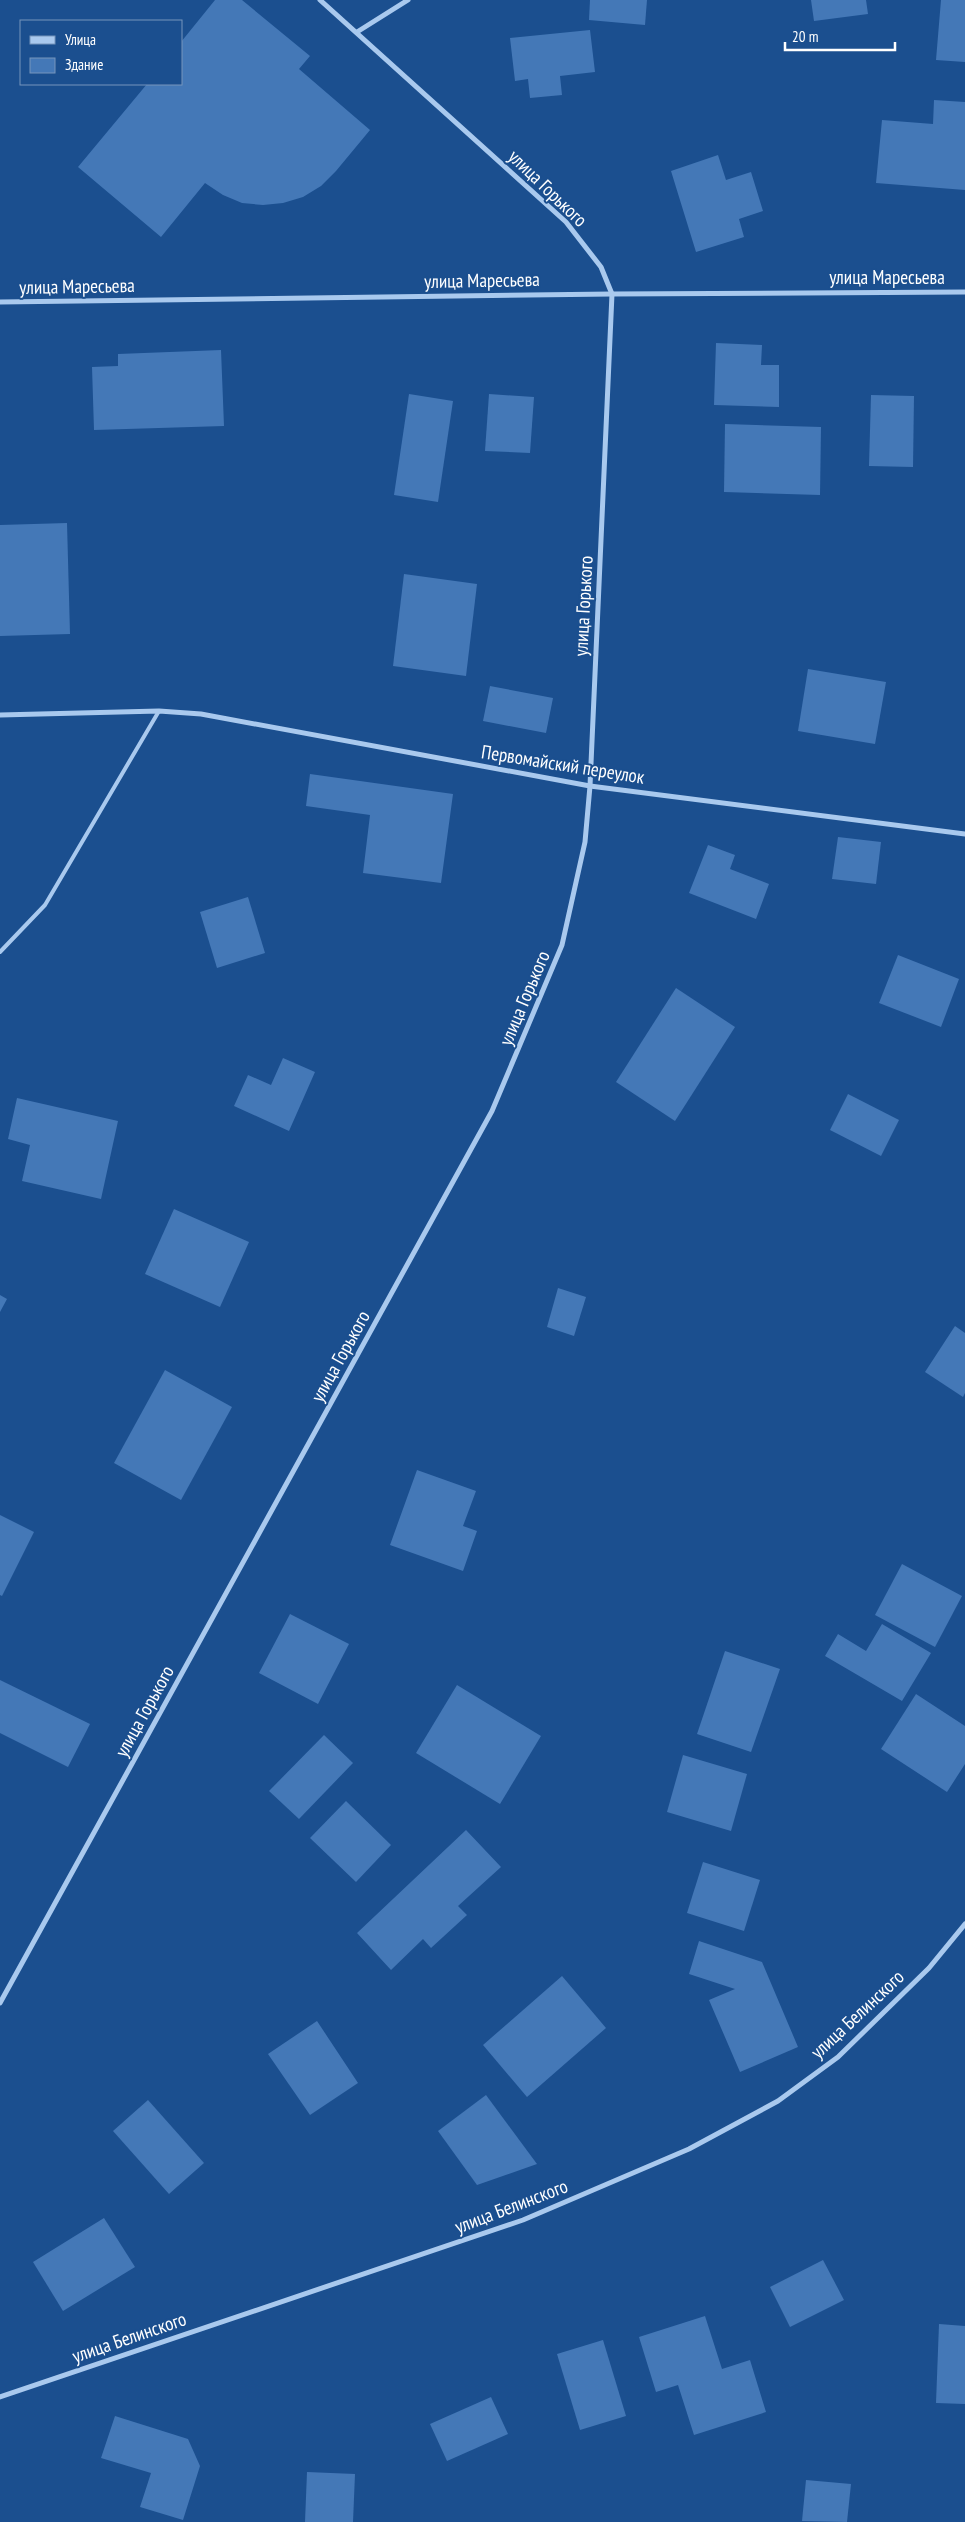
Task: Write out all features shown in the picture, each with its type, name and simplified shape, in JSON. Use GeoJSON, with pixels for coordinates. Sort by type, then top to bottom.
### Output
{"type":"FeatureCollection","features":[{"type":"Feature","properties":{"kind":"street","name":"улица Горького"},"geometry":{"type":"LineString","coordinates":[[0,2003],[492,1111],[562,945],[585,842],[590,786],[612,294],[601,267],[566,222],[320,0]]}},
{"type":"Feature","properties":{"kind":"street"},"geometry":{"type":"LineString","coordinates":[[357,32],[408,0]]}},
{"type":"Feature","properties":{"kind":"street","name":"улица Маресьева"},"geometry":{"type":"LineString","coordinates":[[0,302],[612,294],[965,292]]}},
{"type":"Feature","properties":{"kind":"street","name":"Первомайский переулок"},"geometry":{"type":"LineString","coordinates":[[0,715],[159,711],[202,714],[590,786],[965,834]]}},
{"type":"Feature","properties":{"kind":"street","name":"улица Белинского"},"geometry":{"type":"LineString","coordinates":[[0,2397],[523,2220],[689,2149],[778,2101],[838,2057],[929,1968],[965,1924]]}},
{"type":"Feature","properties":{"kind":"lane"},"geometry":{"type":"LineString","coordinates":[[0,952],[45,905],[159,711]]}},
{"type":"Feature","properties":{"kind":"building"},"geometry":{"type":"Polygon","coordinates":[[[215,0],[242,0],[310,56],[299,69],[370,130],[321,186],[303,197],[283,203],[263,205],[242,203],[223,195],[205,183],[161,237],[78,167],[146,85],[182,85],[182,41],[215,0]]]}},
{"type":"Feature","properties":{"kind":"building"},"geometry":{"type":"Polygon","coordinates":[[[590,0],[647,0],[645,25],[589,20],[590,0]]]}},
{"type":"Feature","properties":{"kind":"building"},"geometry":{"type":"Polygon","coordinates":[[[811,0],[866,0],[868,14],[814,21],[811,0]]]}},
{"type":"Feature","properties":{"kind":"building"},"geometry":{"type":"Polygon","coordinates":[[[941,0],[965,0],[965,62],[936,60],[941,0]]]}},
{"type":"Feature","properties":{"kind":"building"},"geometry":{"type":"Polygon","coordinates":[[[590,30],[595,72],[560,76],[562,95],[530,98],[528,79],[515,81],[510,38],[590,30]]]}},
{"type":"Feature","properties":{"kind":"building"},"geometry":{"type":"Polygon","coordinates":[[[934,100],[965,102],[965,190],[876,183],[882,120],[933,124],[934,100]]]}},
{"type":"Feature","properties":{"kind":"building"},"geometry":{"type":"Polygon","coordinates":[[[718,155],[726,180],[751,172],[763,211],[739,219],[744,237],[696,252],[671,171],[718,155]]]}},
{"type":"Feature","properties":{"kind":"building"},"geometry":{"type":"Polygon","coordinates":[[[716,343],[762,345],[761,365],[779,365],[779,407],[714,405],[716,343]]]}},
{"type":"Feature","properties":{"kind":"building"},"geometry":{"type":"Polygon","coordinates":[[[221,350],[224,426],[94,430],[92,367],[118,366],[118,354],[221,350]]]}},
{"type":"Feature","properties":{"kind":"building"},"geometry":{"type":"Polygon","coordinates":[[[409,394],[453,401],[438,502],[394,495],[409,394]]]}},
{"type":"Feature","properties":{"kind":"building"},"geometry":{"type":"Polygon","coordinates":[[[489,394],[534,397],[530,453],[485,451],[489,394]]]}},
{"type":"Feature","properties":{"kind":"building"},"geometry":{"type":"Polygon","coordinates":[[[871,395],[914,396],[913,467],[869,466],[871,395]]]}},
{"type":"Feature","properties":{"kind":"building"},"geometry":{"type":"Polygon","coordinates":[[[725,424],[821,427],[820,495],[724,492],[725,424]]]}},
{"type":"Feature","properties":{"kind":"building"},"geometry":{"type":"Polygon","coordinates":[[[67,523],[70,634],[0,636],[0,525],[67,523]]]}},
{"type":"Feature","properties":{"kind":"building"},"geometry":{"type":"Polygon","coordinates":[[[404,574],[477,584],[466,676],[393,666],[404,574]]]}},
{"type":"Feature","properties":{"kind":"building"},"geometry":{"type":"Polygon","coordinates":[[[808,669],[886,682],[875,744],[798,731],[808,669]]]}},
{"type":"Feature","properties":{"kind":"building"},"geometry":{"type":"Polygon","coordinates":[[[490,686],[553,698],[546,733],[483,721],[490,686]]]}},
{"type":"Feature","properties":{"kind":"building"},"geometry":{"type":"Polygon","coordinates":[[[310,774],[453,794],[441,883],[363,873],[370,815],[306,806],[310,774]]]}},
{"type":"Feature","properties":{"kind":"building"},"geometry":{"type":"Polygon","coordinates":[[[838,837],[881,842],[876,884],[832,879],[838,837]]]}},
{"type":"Feature","properties":{"kind":"building"},"geometry":{"type":"Polygon","coordinates":[[[708,845],[735,855],[730,869],[769,884],[756,919],[689,893],[708,845]]]}},
{"type":"Feature","properties":{"kind":"building"},"geometry":{"type":"Polygon","coordinates":[[[248,897],[265,953],[217,968],[200,912],[248,897]]]}},
{"type":"Feature","properties":{"kind":"building"},"geometry":{"type":"Polygon","coordinates":[[[898,955],[959,979],[941,1027],[879,1003],[898,955]]]}},
{"type":"Feature","properties":{"kind":"building"},"geometry":{"type":"Polygon","coordinates":[[[676,988],[735,1027],[675,1121],[616,1082],[676,988]]]}},
{"type":"Feature","properties":{"kind":"building"},"geometry":{"type":"Polygon","coordinates":[[[283,1058],[315,1072],[289,1131],[234,1106],[248,1075],[271,1085],[283,1058]]]}},
{"type":"Feature","properties":{"kind":"building"},"geometry":{"type":"Polygon","coordinates":[[[848,1094],[899,1120],[881,1156],[830,1130],[848,1094]]]}},
{"type":"Feature","properties":{"kind":"building"},"geometry":{"type":"Polygon","coordinates":[[[17,1098],[118,1121],[101,1199],[22,1181],[30,1145],[8,1139],[17,1098]]]}},
{"type":"Feature","properties":{"kind":"building"},"geometry":{"type":"Polygon","coordinates":[[[174,1209],[249,1242],[220,1307],[145,1274],[174,1209]]]}},
{"type":"Feature","properties":{"kind":"building"},"geometry":{"type":"Polygon","coordinates":[[[558,1288],[586,1297],[574,1336],[547,1327],[558,1288]]]}},
{"type":"Feature","properties":{"kind":"building"},"geometry":{"type":"Polygon","coordinates":[[[0,1295],[7,1299],[0,1312],[0,1295]]]}},
{"type":"Feature","properties":{"kind":"building"},"geometry":{"type":"Polygon","coordinates":[[[955,1326],[965,1333],[965,1393],[963,1397],[925,1372],[955,1326]]]}},
{"type":"Feature","properties":{"kind":"building"},"geometry":{"type":"Polygon","coordinates":[[[165,1370],[232,1407],[181,1500],[114,1463],[165,1370]]]}},
{"type":"Feature","properties":{"kind":"building"},"geometry":{"type":"Polygon","coordinates":[[[417,1470],[476,1491],[463,1526],[477,1531],[463,1571],[390,1545],[417,1470]]]}},
{"type":"Feature","properties":{"kind":"building"},"geometry":{"type":"Polygon","coordinates":[[[0,1515],[34,1532],[2,1596],[0,1595],[0,1515]]]}},
{"type":"Feature","properties":{"kind":"building"},"geometry":{"type":"Polygon","coordinates":[[[902,1564],[962,1596],[935,1647],[875,1615],[902,1564]]]}},
{"type":"Feature","properties":{"kind":"building"},"geometry":{"type":"Polygon","coordinates":[[[290,1614],[349,1644],[318,1704],[259,1673],[290,1614]]]}},
{"type":"Feature","properties":{"kind":"building"},"geometry":{"type":"Polygon","coordinates":[[[882,1624],[931,1653],[902,1701],[825,1656],[838,1634],[866,1651],[882,1624]]]}},
{"type":"Feature","properties":{"kind":"building"},"geometry":{"type":"Polygon","coordinates":[[[725,1651],[780,1669],[751,1752],[697,1734],[725,1651]]]}},
{"type":"Feature","properties":{"kind":"building"},"geometry":{"type":"Polygon","coordinates":[[[0,1680],[90,1724],[68,1767],[0,1733],[0,1680]]]}},
{"type":"Feature","properties":{"kind":"building"},"geometry":{"type":"Polygon","coordinates":[[[457,1685],[541,1736],[500,1804],[416,1753],[457,1685]]]}},
{"type":"Feature","properties":{"kind":"building"},"geometry":{"type":"Polygon","coordinates":[[[916,1694],[965,1726],[965,1764],[947,1792],[881,1749],[916,1694]]]}},
{"type":"Feature","properties":{"kind":"building"},"geometry":{"type":"Polygon","coordinates":[[[324,1735],[353,1763],[299,1819],[269,1791],[324,1735]]]}},
{"type":"Feature","properties":{"kind":"building"},"geometry":{"type":"Polygon","coordinates":[[[683,1755],[747,1774],[731,1831],[667,1812],[683,1755]]]}},
{"type":"Feature","properties":{"kind":"building"},"geometry":{"type":"Polygon","coordinates":[[[346,1801],[391,1845],[356,1882],[310,1838],[346,1801]]]}},
{"type":"Feature","properties":{"kind":"building"},"geometry":{"type":"Polygon","coordinates":[[[466,1830],[501,1867],[458,1906],[467,1915],[431,1948],[423,1939],[391,1970],[357,1933],[466,1830]]]}},
{"type":"Feature","properties":{"kind":"building"},"geometry":{"type":"Polygon","coordinates":[[[703,1862],[760,1880],[744,1931],[687,1913],[703,1862]]]}},
{"type":"Feature","properties":{"kind":"building"},"geometry":{"type":"Polygon","coordinates":[[[699,1941],[762,1962],[798,2047],[740,2072],[709,2000],[735,1989],[689,1974],[699,1941]]]}},
{"type":"Feature","properties":{"kind":"building"},"geometry":{"type":"Polygon","coordinates":[[[562,1976],[606,2028],[527,2097],[483,2045],[562,1976]]]}},
{"type":"Feature","properties":{"kind":"building"},"geometry":{"type":"Polygon","coordinates":[[[317,2021],[358,2083],[310,2115],[268,2054],[317,2021]]]}},
{"type":"Feature","properties":{"kind":"building"},"geometry":{"type":"Polygon","coordinates":[[[486,2095],[537,2164],[477,2185],[438,2131],[486,2095]]]}},
{"type":"Feature","properties":{"kind":"building"},"geometry":{"type":"Polygon","coordinates":[[[148,2100],[204,2163],[169,2194],[113,2131],[148,2100]]]}},
{"type":"Feature","properties":{"kind":"building"},"geometry":{"type":"Polygon","coordinates":[[[104,2218],[135,2267],[63,2311],[33,2262],[104,2218]]]}},
{"type":"Feature","properties":{"kind":"building"},"geometry":{"type":"Polygon","coordinates":[[[823,2260],[844,2300],[790,2327],[770,2287],[823,2260]]]}},
{"type":"Feature","properties":{"kind":"building"},"geometry":{"type":"Polygon","coordinates":[[[705,2316],[722,2369],[750,2360],[766,2412],[694,2435],[678,2385],[656,2392],[639,2337],[705,2316]]]}},
{"type":"Feature","properties":{"kind":"building"},"geometry":{"type":"Polygon","coordinates":[[[939,2324],[965,2326],[965,2404],[936,2403],[939,2324]]]}},
{"type":"Feature","properties":{"kind":"building"},"geometry":{"type":"Polygon","coordinates":[[[603,2340],[626,2416],[580,2430],[557,2354],[603,2340]]]}},
{"type":"Feature","properties":{"kind":"building"},"geometry":{"type":"Polygon","coordinates":[[[491,2397],[508,2434],[447,2461],[430,2424],[491,2397]]]}},
{"type":"Feature","properties":{"kind":"building"},"geometry":{"type":"Polygon","coordinates":[[[115,2416],[188,2439],[200,2466],[183,2520],[140,2507],[151,2473],[101,2458],[115,2416]]]}},
{"type":"Feature","properties":{"kind":"building"},"geometry":{"type":"Polygon","coordinates":[[[307,2472],[355,2474],[353,2522],[305,2522],[307,2472]]]}},
{"type":"Feature","properties":{"kind":"building"},"geometry":{"type":"Polygon","coordinates":[[[806,2480],[851,2484],[847,2522],[802,2521],[806,2480]]]}}]}
